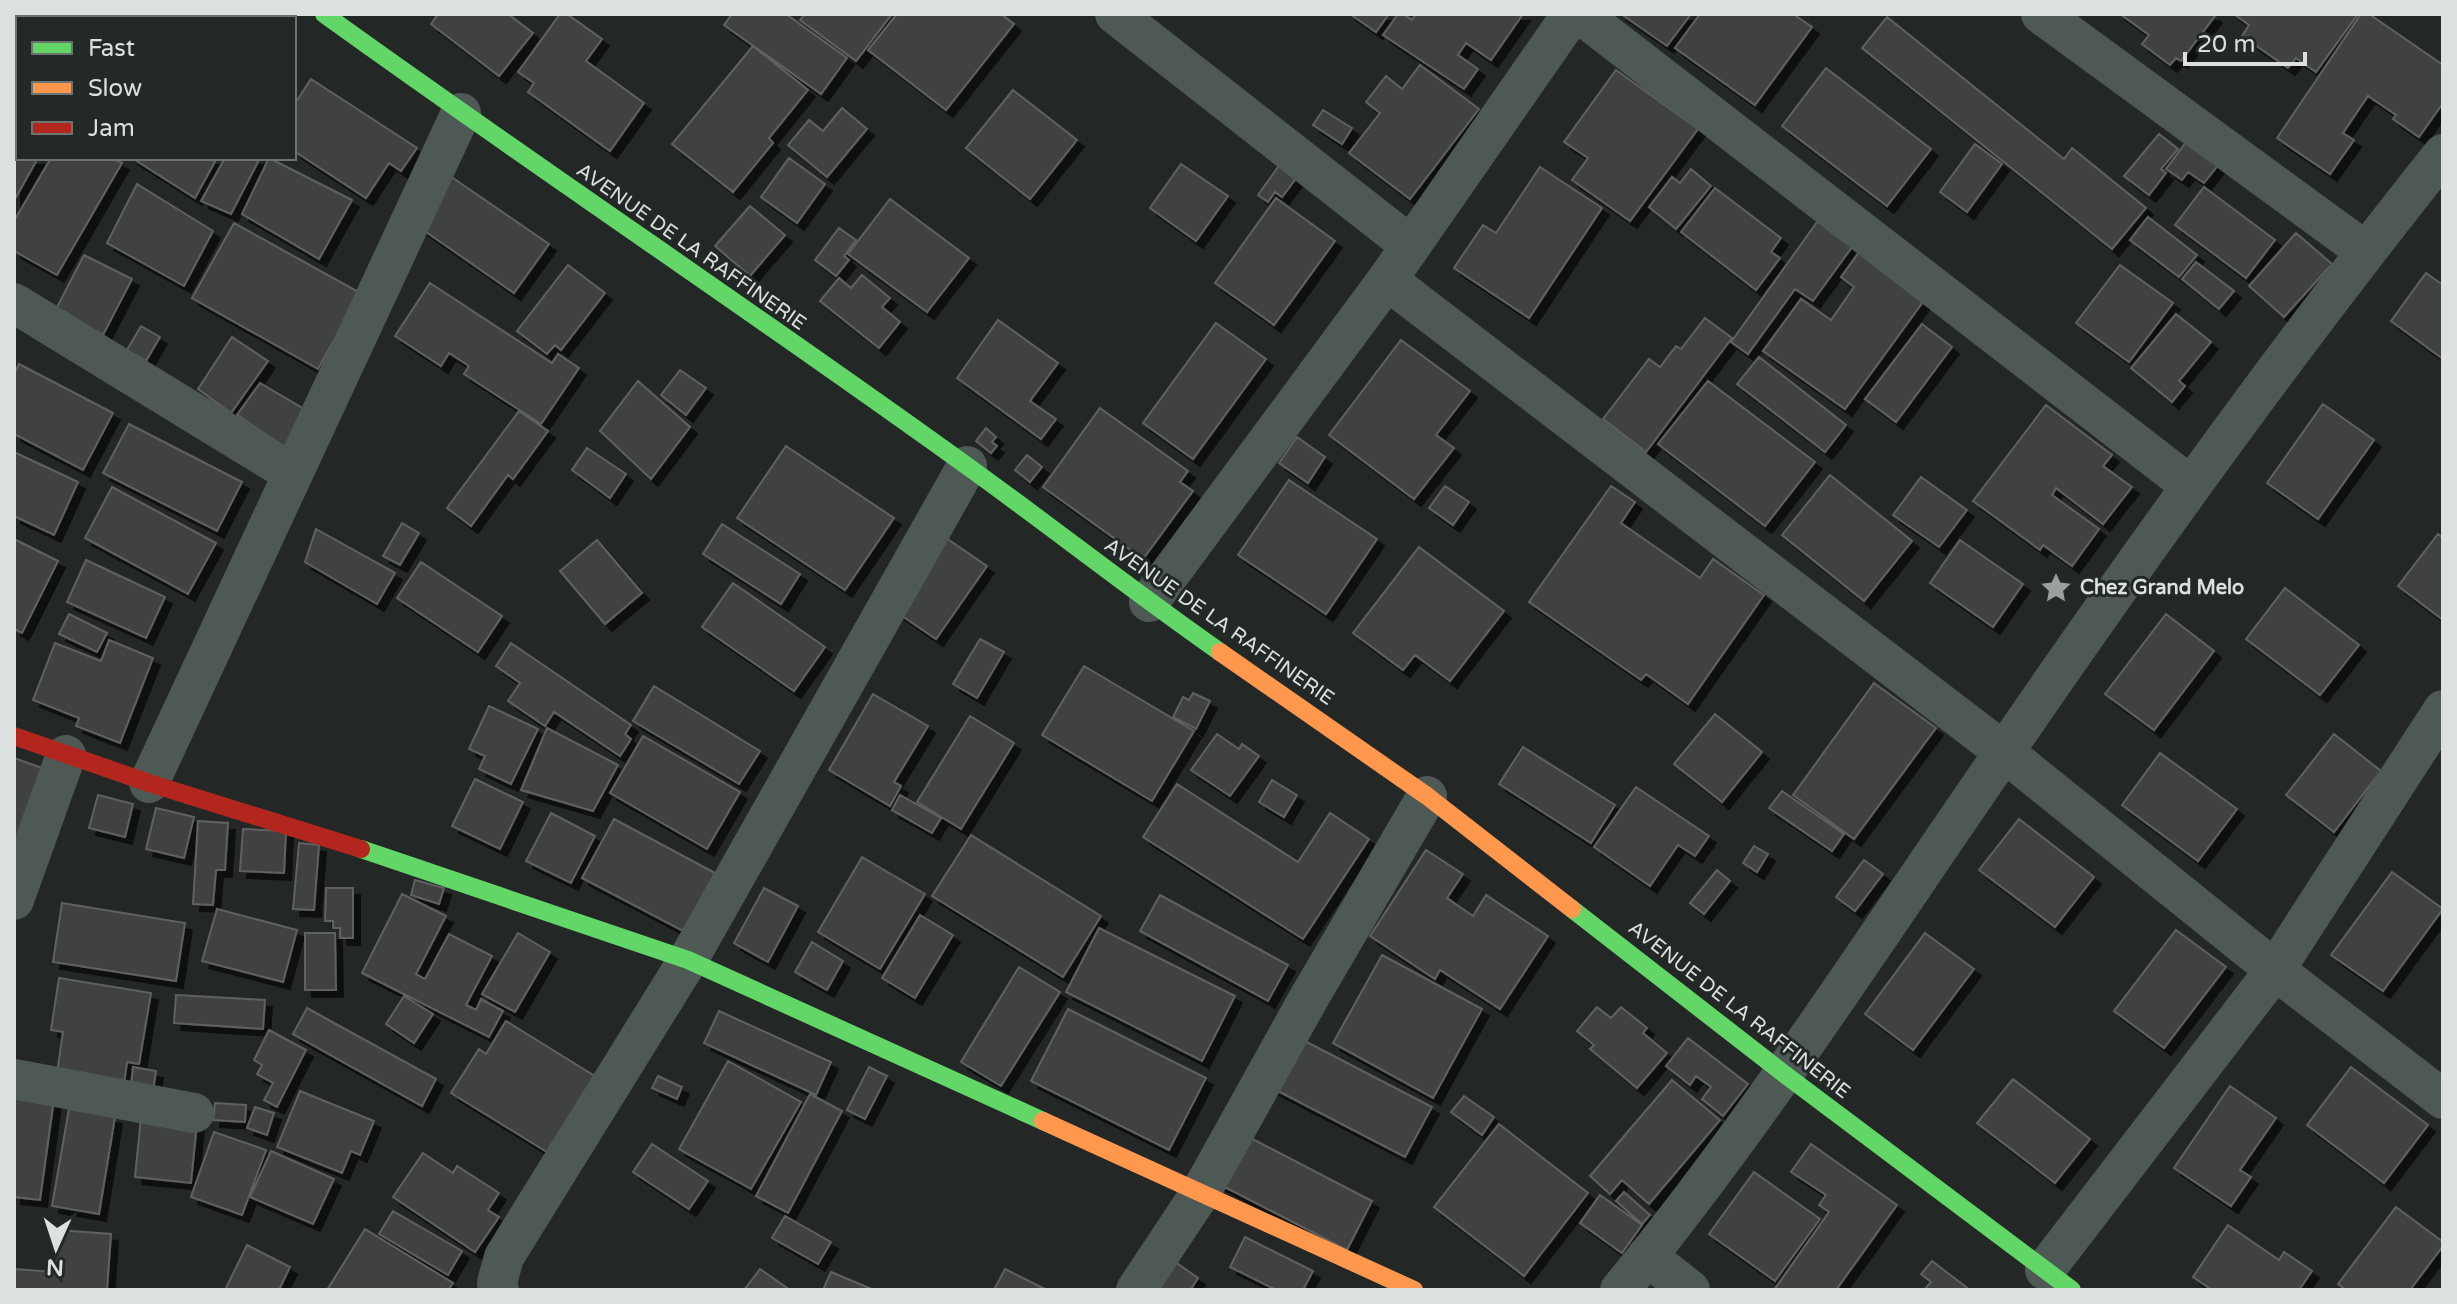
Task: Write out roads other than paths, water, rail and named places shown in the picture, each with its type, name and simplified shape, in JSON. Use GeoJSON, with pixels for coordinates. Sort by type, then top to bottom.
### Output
{"type":"FeatureCollection","features":[{"type":"Feature","properties":{"kind":"street","name":"AVENUE DE LA RAFFINERIE"},"geometry":{"type":"LineString","coordinates":[[324,14],[967,466],[1149,602],[1427,796],[1783,1073],[2058,1280]]}},
{"type":"Feature","properties":{"kind":"street"},"geometry":{"type":"LineString","coordinates":[[1115,14],[1410,245]]}},
{"type":"Feature","properties":{"kind":"street"},"geometry":{"type":"LineString","coordinates":[[1149,602],[1387,280],[1572,14]]}},
{"type":"Feature","properties":{"kind":"street"},"geometry":{"type":"LineString","coordinates":[[1580,14],[2191,486]]}},
{"type":"Feature","properties":{"kind":"street"},"geometry":{"type":"LineString","coordinates":[[2041,14],[2365,251]]}},
{"type":"Feature","properties":{"kind":"street"},"geometry":{"type":"LineString","coordinates":[[149,783],[461,113]]}},
{"type":"Feature","properties":{"kind":"street"},"geometry":{"type":"LineString","coordinates":[[1620,1290],[1783,1073],[2191,486],[2365,251],[2443,154]]}},
{"type":"Feature","properties":{"kind":"street"},"geometry":{"type":"LineString","coordinates":[[1387,280],[2004,752],[2275,970],[2443,1099]]}},
{"type":"Feature","properties":{"kind":"street"},"geometry":{"type":"LineString","coordinates":[[14,303],[292,473]]}},
{"type":"Feature","properties":{"kind":"street"},"geometry":{"type":"LineString","coordinates":[[499,1290],[497,1283],[504,1257],[688,960],[967,466]]}},
{"type":"Feature","properties":{"kind":"street"},"geometry":{"type":"LineString","coordinates":[[2058,1280],[2275,970],[2443,710]]}},
{"type":"Feature","properties":{"kind":"street"},"geometry":{"type":"LineString","coordinates":[[14,736],[149,783],[419,867],[688,960],[1414,1290]]}},
{"type":"Feature","properties":{"kind":"street"},"geometry":{"type":"LineString","coordinates":[[14,900],[66,755]]}},
{"type":"Feature","properties":{"kind":"street"},"geometry":{"type":"LineString","coordinates":[[1136,1290],[1201,1192],[1306,1003],[1427,796]]}},
{"type":"Feature","properties":{"kind":"street"},"geometry":{"type":"LineString","coordinates":[[14,1079],[194,1113]]}},
{"type":"Feature","properties":{"kind":"street"},"geometry":{"type":"LineString","coordinates":[[1647,1256],[1690,1290]]}},
{"type":"Feature","properties":{"kind":"place","name":"Chez Grand Melo"},"geometry":{"type":"Point","coordinates":[2056,588]}}]}
